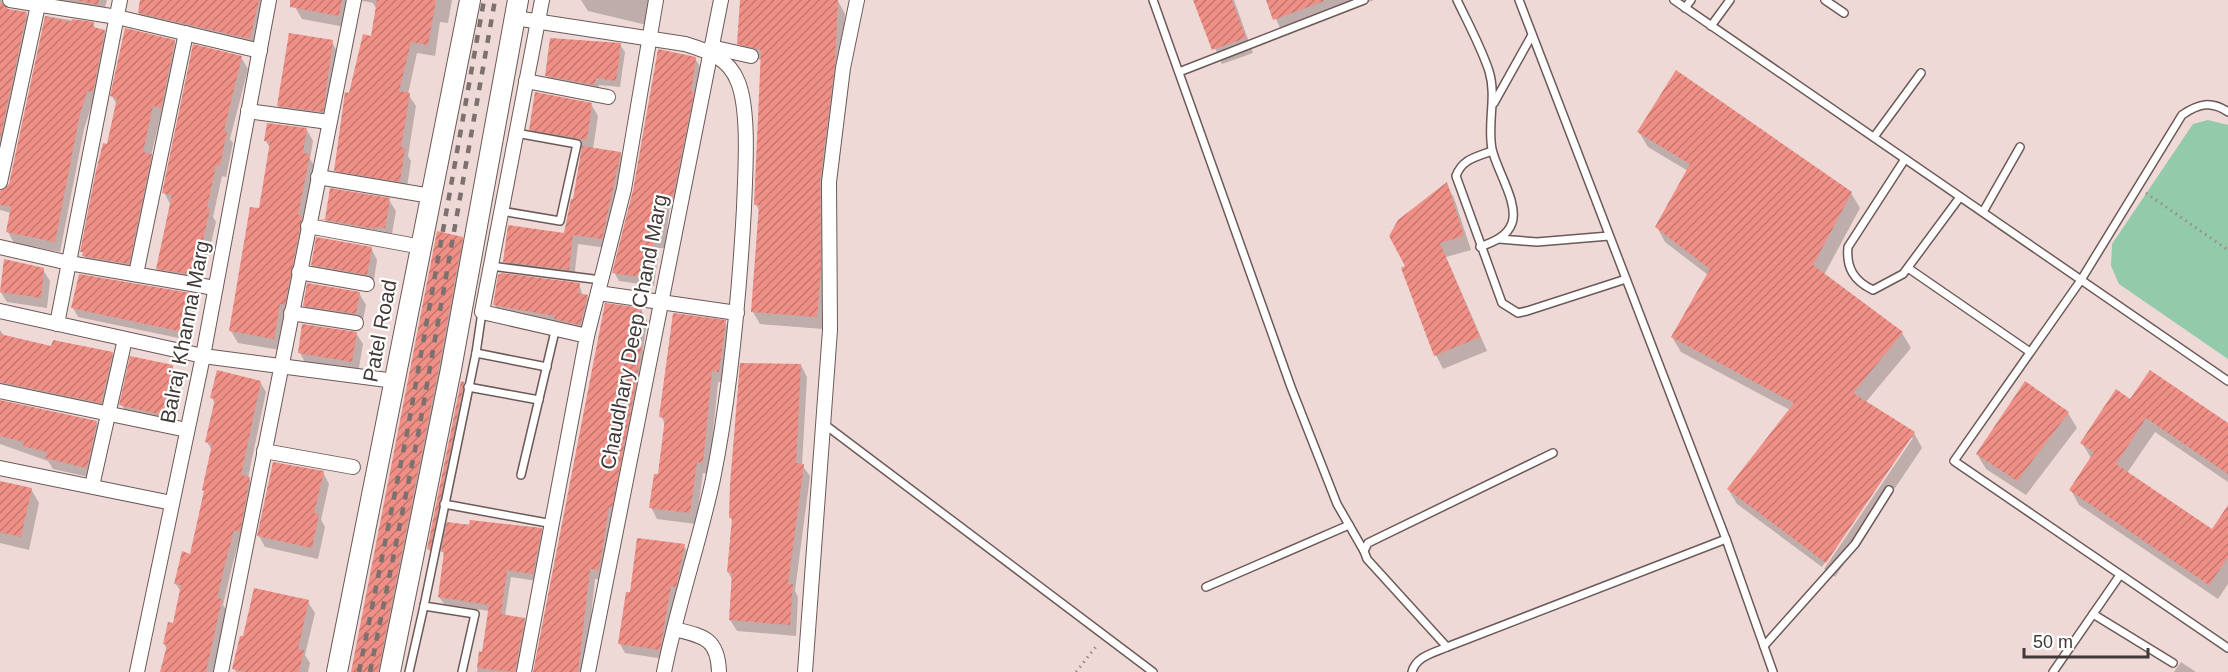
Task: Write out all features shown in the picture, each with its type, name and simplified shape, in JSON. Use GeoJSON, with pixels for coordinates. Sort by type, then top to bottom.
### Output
{"type":"FeatureCollection","features":[{"type":"Feature","properties":{"kind":"main road","name":"Patel Road"},"geometry":{"type":"LineString","coordinates":[[337,672],[470,0]]}},
{"type":"Feature","properties":{"kind":"main road"},"geometry":{"type":"LineString","coordinates":[[390,672],[451,369],[516,9]]}},
{"type":"Feature","properties":{"kind":"street"},"geometry":{"type":"LineString","coordinates":[[10,0],[117,17],[260,51]]}},
{"type":"Feature","properties":{"kind":"street"},"geometry":{"type":"LineString","coordinates":[[57,324],[120,0]]}},
{"type":"Feature","properties":{"kind":"street","name":"Balraj Khanna Marg"},"geometry":{"type":"LineString","coordinates":[[137,672],[203,356],[269,0]]}},
{"type":"Feature","properties":{"kind":"street"},"geometry":{"type":"LineString","coordinates":[[221,672],[354,0]]}},
{"type":"Feature","properties":{"kind":"street"},"geometry":{"type":"LineString","coordinates":[[542,0],[482,312],[556,327],[587,336]]}},
{"type":"Feature","properties":{"kind":"street"},"geometry":{"type":"LineString","coordinates":[[524,672],[587,336],[624,189],[656,0]]}},
{"type":"Feature","properties":{"kind":"street","name":"Chaudhary Deep Chand Marg"},"geometry":{"type":"LineString","coordinates":[[588,672],[721,0]]}},
{"type":"Feature","properties":{"kind":"street"},"geometry":{"type":"LineString","coordinates":[[805,672],[831,330],[829,182],[843,68],[858,0]]}},
{"type":"Feature","properties":{"kind":"street"},"geometry":{"type":"LineString","coordinates":[[0,182],[38,5]]}},
{"type":"Feature","properties":{"kind":"street"},"geometry":{"type":"LineString","coordinates":[[516,9],[537,22],[751,56]]}},
{"type":"Feature","properties":{"kind":"street"},"geometry":{"type":"LineString","coordinates":[[136,274],[186,33]]}},
{"type":"Feature","properties":{"kind":"street"},"geometry":{"type":"LineString","coordinates":[[664,672],[713,479],[727,400],[737,313],[745,183],[743,109],[738,82],[728,64],[710,49]]}},
{"type":"Feature","properties":{"kind":"street"},"geometry":{"type":"LineString","coordinates":[[526,81],[608,97]]}},
{"type":"Feature","properties":{"kind":"street"},"geometry":{"type":"LineString","coordinates":[[248,111],[329,122]]}},
{"type":"Feature","properties":{"kind":"street"},"geometry":{"type":"LineString","coordinates":[[318,177],[431,196]]}},
{"type":"Feature","properties":{"kind":"street"},"geometry":{"type":"LineString","coordinates":[[308,226],[422,247]]}},
{"type":"Feature","properties":{"kind":"street"},"geometry":{"type":"LineString","coordinates":[[0,247],[69,262],[215,288]]}},
{"type":"Feature","properties":{"kind":"street"},"geometry":{"type":"LineString","coordinates":[[299,272],[367,284]]}},
{"type":"Feature","properties":{"kind":"street"},"geometry":{"type":"LineString","coordinates":[[600,287],[662,302],[737,313]]}},
{"type":"Feature","properties":{"kind":"street"},"geometry":{"type":"LineString","coordinates":[[0,311],[203,356],[395,381]]}},
{"type":"Feature","properties":{"kind":"street"},"geometry":{"type":"LineString","coordinates":[[291,313],[356,323]]}},
{"type":"Feature","properties":{"kind":"street"},"geometry":{"type":"LineString","coordinates":[[92,486],[125,339]]}},
{"type":"Feature","properties":{"kind":"street"},"geometry":{"type":"LineString","coordinates":[[0,391],[187,430]]}},
{"type":"Feature","properties":{"kind":"street"},"geometry":{"type":"LineString","coordinates":[[264,451],[353,467]]}},
{"type":"Feature","properties":{"kind":"street"},"geometry":{"type":"LineString","coordinates":[[0,468],[172,503]]}},
{"type":"Feature","properties":{"kind":"street"},"geometry":{"type":"LineString","coordinates":[[674,629],[699,635],[711,642],[718,655],[718,672]]}},
{"type":"Feature","properties":{"kind":"lane"},"geometry":{"type":"LineString","coordinates":[[1153,0],[1291,387],[1336,504],[1367,559],[1447,647]]}},
{"type":"Feature","properties":{"kind":"lane"},"geometry":{"type":"LineString","coordinates":[[1179,72],[1364,0]]}},
{"type":"Feature","properties":{"kind":"lane"},"geometry":{"type":"LineString","coordinates":[[1457,0],[1489,72],[1493,90],[1492,150],[1513,208],[1513,221],[1509,230],[1499,239],[1480,247]]}},
{"type":"Feature","properties":{"kind":"lane"},"geometry":{"type":"LineString","coordinates":[[1519,0],[1726,539],[1773,672]]}},
{"type":"Feature","properties":{"kind":"lane"},"geometry":{"type":"LineString","coordinates":[[1674,0],[2228,381]]}},
{"type":"Feature","properties":{"kind":"lane"},"geometry":{"type":"LineString","coordinates":[[1685,8],[1691,0]]}},
{"type":"Feature","properties":{"kind":"lane"},"geometry":{"type":"LineString","coordinates":[[1711,26],[1730,0]]}},
{"type":"Feature","properties":{"kind":"lane"},"geometry":{"type":"LineString","coordinates":[[1825,0],[1844,14]]}},
{"type":"Feature","properties":{"kind":"lane"},"geometry":{"type":"LineString","coordinates":[[1491,108],[1532,35]]}},
{"type":"Feature","properties":{"kind":"lane"},"geometry":{"type":"LineString","coordinates":[[1874,137],[1921,73]]}},
{"type":"Feature","properties":{"kind":"lane"},"geometry":{"type":"LineString","coordinates":[[2228,112],[2209,103],[2194,106],[2182,115],[2081,280],[1954,461],[2228,648]]}},
{"type":"Feature","properties":{"kind":"lane"},"geometry":{"type":"LineString","coordinates":[[501,211],[560,221],[577,144],[516,133]]}},
{"type":"Feature","properties":{"kind":"lane"},"geometry":{"type":"LineString","coordinates":[[1983,212],[2020,147]]}},
{"type":"Feature","properties":{"kind":"lane"},"geometry":{"type":"LineString","coordinates":[[1492,150],[1467,160],[1460,166],[1456,176],[1480,247],[1503,303],[1510,310],[1518,313],[1626,279]]}},
{"type":"Feature","properties":{"kind":"lane"},"geometry":{"type":"LineString","coordinates":[[1905,159],[1853,235],[1848,247],[1847,259],[1856,278],[1873,290],[1903,274],[1960,196]]}},
{"type":"Feature","properties":{"kind":"lane"},"geometry":{"type":"LineString","coordinates":[[1499,239],[1537,242],[1609,236]]}},
{"type":"Feature","properties":{"kind":"lane"},"geometry":{"type":"LineString","coordinates":[[490,266],[600,287]]}},
{"type":"Feature","properties":{"kind":"lane"},"geometry":{"type":"LineString","coordinates":[[1908,268],[2030,352]]}},
{"type":"Feature","properties":{"kind":"lane"},"geometry":{"type":"LineString","coordinates":[[409,672],[476,353],[482,312]]}},
{"type":"Feature","properties":{"kind":"lane"},"geometry":{"type":"LineString","coordinates":[[521,475],[556,327]]}},
{"type":"Feature","properties":{"kind":"lane"},"geometry":{"type":"LineString","coordinates":[[476,353],[547,367]]}},
{"type":"Feature","properties":{"kind":"lane"},"geometry":{"type":"LineString","coordinates":[[468,387],[539,400]]}},
{"type":"Feature","properties":{"kind":"lane"},"geometry":{"type":"LineString","coordinates":[[824,424],[1153,672]]}},
{"type":"Feature","properties":{"kind":"lane"},"geometry":{"type":"LineString","coordinates":[[1364,551],[1368,543],[1553,453]]}},
{"type":"Feature","properties":{"kind":"lane"},"geometry":{"type":"LineString","coordinates":[[1764,646],[1855,544],[1889,490]]}},
{"type":"Feature","properties":{"kind":"lane"},"geometry":{"type":"LineString","coordinates":[[444,504],[553,524]]}},
{"type":"Feature","properties":{"kind":"lane"},"geometry":{"type":"LineString","coordinates":[[1206,587],[1349,525]]}},
{"type":"Feature","properties":{"kind":"lane"},"geometry":{"type":"LineString","coordinates":[[1412,672],[1414,664],[1420,659],[1447,647],[1726,539]]}},
{"type":"Feature","properties":{"kind":"lane"},"geometry":{"type":"LineString","coordinates":[[2054,672],[2120,575]]}},
{"type":"Feature","properties":{"kind":"lane"},"geometry":{"type":"LineString","coordinates":[[424,606],[475,614],[462,672]]}},
{"type":"Feature","properties":{"kind":"lane"},"geometry":{"type":"LineString","coordinates":[[2093,614],[2173,663]]}},
{"type":"Feature","properties":{"kind":"path"},"geometry":{"type":"LineString","coordinates":[[2138,187],[2228,250]]}},
{"type":"Feature","properties":{"kind":"path"},"geometry":{"type":"LineString","coordinates":[[1076,672],[1104,635]]}},
{"type":"Feature","properties":{"kind":"green space"},"geometry":{"type":"Polygon","coordinates":[[[2208,120],[2228,125],[2228,359],[2119,284],[2111,266],[2112,244],[2193,124],[2208,120]]]}},
{"type":"Feature","properties":{"kind":"building"},"geometry":{"type":"Polygon","coordinates":[[[76,0],[99,0],[98,5],[76,0]]]}},
{"type":"Feature","properties":{"kind":"building"},"geometry":{"type":"Polygon","coordinates":[[[140,0],[259,0],[250,38],[246,38],[138,13],[140,0]]]}},
{"type":"Feature","properties":{"kind":"building"},"geometry":{"type":"Polygon","coordinates":[[[290,0],[342,0],[339,16],[290,7],[290,0]]]}},
{"type":"Feature","properties":{"kind":"building"},"geometry":{"type":"Polygon","coordinates":[[[377,0],[436,0],[428,45],[411,42],[399,91],[410,93],[401,147],[405,148],[400,182],[334,171],[345,92],[349,93],[363,34],[371,36],[377,0]]]}},
{"type":"Feature","properties":{"kind":"building"},"geometry":{"type":"Polygon","coordinates":[[[740,0],[838,0],[835,64],[820,181],[821,268],[817,317],[751,312],[759,205],[754,205],[761,50],[737,44],[740,0]]]}},
{"type":"Feature","properties":{"kind":"building"},"geometry":{"type":"Polygon","coordinates":[[[1193,0],[1232,0],[1246,38],[1212,50],[1193,0]]]}},
{"type":"Feature","properties":{"kind":"building"},"geometry":{"type":"Polygon","coordinates":[[[1266,0],[1323,0],[1324,1],[1273,20],[1266,0]]]}},
{"type":"Feature","properties":{"kind":"building"},"geometry":{"type":"Polygon","coordinates":[[[0,2],[8,9],[27,12],[0,139],[0,2]]]}},
{"type":"Feature","properties":{"kind":"building"},"geometry":{"type":"Polygon","coordinates":[[[45,16],[71,22],[72,19],[94,22],[93,27],[105,30],[93,92],[87,91],[79,118],[55,242],[6,232],[11,206],[0,205],[0,191],[9,184],[45,16]]]}},
{"type":"Feature","properties":{"kind":"building"},"geometry":{"type":"Polygon","coordinates":[[[125,28],[175,40],[161,108],[153,106],[143,152],[152,154],[129,264],[82,256],[83,252],[80,252],[95,175],[103,143],[107,144],[117,98],[110,96],[125,28]]]}},
{"type":"Feature","properties":{"kind":"building"},"geometry":{"type":"Polygon","coordinates":[[[289,33],[333,40],[323,112],[277,106],[289,33]]]}},
{"type":"Feature","properties":{"kind":"building"},"geometry":{"type":"Polygon","coordinates":[[[550,38],[621,43],[616,81],[596,78],[595,85],[545,76],[550,38]]]}},
{"type":"Feature","properties":{"kind":"building"},"geometry":{"type":"Polygon","coordinates":[[[193,44],[242,56],[224,130],[227,131],[220,166],[216,165],[207,208],[210,209],[195,275],[156,269],[172,195],[162,193],[193,44]]]}},
{"type":"Feature","properties":{"kind":"building"},"geometry":{"type":"Polygon","coordinates":[[[658,49],[696,57],[691,92],[694,92],[673,197],[666,196],[660,240],[654,239],[649,278],[612,273],[633,190],[658,49]]]}},
{"type":"Feature","properties":{"kind":"building"},"geometry":{"type":"Polygon","coordinates":[[[1676,70],[1852,192],[1813,265],[1903,332],[1853,393],[1915,432],[1826,563],[1727,489],[1794,403],[1671,337],[1710,269],[1655,227],[1690,164],[1637,132],[1676,70]]]}},
{"type":"Feature","properties":{"kind":"building"},"geometry":{"type":"Polygon","coordinates":[[[535,92],[592,103],[587,140],[529,130],[535,92]]]}},
{"type":"Feature","properties":{"kind":"building"},"geometry":{"type":"Polygon","coordinates":[[[267,123],[307,128],[303,153],[310,154],[298,215],[302,216],[285,305],[280,304],[274,339],[229,331],[250,207],[259,208],[270,142],[264,141],[267,123]]]}},
{"type":"Feature","properties":{"kind":"building"},"geometry":{"type":"Polygon","coordinates":[[[582,146],[621,152],[602,239],[573,235],[569,270],[503,262],[508,225],[564,233],[571,199],[573,199],[582,146]]]}},
{"type":"Feature","properties":{"kind":"building"},"geometry":{"type":"Polygon","coordinates":[[[1447,182],[1464,236],[1440,243],[1480,337],[1434,356],[1401,268],[1405,266],[1389,236],[1398,220],[1447,182]]]}},
{"type":"Feature","properties":{"kind":"building"},"geometry":{"type":"Polygon","coordinates":[[[330,188],[390,198],[385,228],[375,227],[375,229],[320,219],[325,219],[330,188]]]}},
{"type":"Feature","properties":{"kind":"building"},"geometry":{"type":"Polygon","coordinates":[[[437,231],[463,237],[439,367],[378,672],[351,672],[437,231]]]}},
{"type":"Feature","properties":{"kind":"building"},"geometry":{"type":"Polygon","coordinates":[[[316,237],[372,247],[367,275],[311,265],[316,237]]]}},
{"type":"Feature","properties":{"kind":"building"},"geometry":{"type":"Polygon","coordinates":[[[4,259],[44,268],[41,298],[0,292],[4,259]]]}},
{"type":"Feature","properties":{"kind":"building"},"geometry":{"type":"Polygon","coordinates":[[[502,273],[580,283],[578,293],[588,295],[580,325],[554,319],[555,316],[493,305],[498,275],[502,273]]]}},
{"type":"Feature","properties":{"kind":"building"},"geometry":{"type":"Polygon","coordinates":[[[79,274],[191,293],[183,332],[71,308],[79,274]]]}},
{"type":"Feature","properties":{"kind":"building"},"geometry":{"type":"Polygon","coordinates":[[[307,283],[360,292],[356,314],[303,306],[307,283]]]}},
{"type":"Feature","properties":{"kind":"building"},"geometry":{"type":"Polygon","coordinates":[[[605,303],[642,308],[637,344],[642,344],[612,507],[609,507],[599,570],[590,569],[578,672],[533,672],[605,303]]]}},
{"type":"Feature","properties":{"kind":"building"},"geometry":{"type":"Polygon","coordinates":[[[673,313],[726,320],[719,372],[712,371],[703,463],[697,462],[690,513],[649,508],[654,474],[658,474],[665,418],[659,417],[673,313]]]}},
{"type":"Feature","properties":{"kind":"building"},"geometry":{"type":"Polygon","coordinates":[[[302,324],[357,332],[352,362],[298,353],[302,324]]]}},
{"type":"Feature","properties":{"kind":"building"},"geometry":{"type":"Polygon","coordinates":[[[0,334],[51,346],[53,340],[113,352],[101,403],[0,382],[0,334]]]}},
{"type":"Feature","properties":{"kind":"building"},"geometry":{"type":"Polygon","coordinates":[[[130,356],[173,365],[162,415],[119,405],[130,356]]]}},
{"type":"Feature","properties":{"kind":"building"},"geometry":{"type":"Polygon","coordinates":[[[740,363],[801,364],[796,463],[804,464],[788,584],[793,584],[790,625],[729,620],[732,573],[727,572],[732,518],[729,518],[730,484],[740,363]]]}},
{"type":"Feature","properties":{"kind":"building"},"geometry":{"type":"Polygon","coordinates":[[[217,370],[261,381],[241,475],[250,477],[240,532],[234,530],[226,560],[217,598],[222,599],[206,672],[160,672],[167,645],[163,644],[168,622],[173,623],[181,585],[174,584],[182,551],[190,554],[204,491],[202,490],[212,444],[205,442],[215,399],[210,398],[217,370]]]}},
{"type":"Feature","properties":{"kind":"building"},"geometry":{"type":"Polygon","coordinates":[[[2150,370],[2228,423],[2228,474],[2146,418],[2116,464],[2212,529],[2228,505],[2228,557],[2209,585],[2069,490],[2094,452],[2080,443],[2116,389],[2130,399],[2150,370]]]}},
{"type":"Feature","properties":{"kind":"building"},"geometry":{"type":"Polygon","coordinates":[[[461,381],[464,382],[430,550],[427,549],[461,381]]]}},
{"type":"Feature","properties":{"kind":"building"},"geometry":{"type":"Polygon","coordinates":[[[2025,381],[2069,412],[2017,481],[1976,454],[2025,381]]]}},
{"type":"Feature","properties":{"kind":"building"},"geometry":{"type":"Polygon","coordinates":[[[0,400],[97,421],[87,468],[45,458],[47,452],[23,446],[24,442],[0,436],[0,400]]]}},
{"type":"Feature","properties":{"kind":"building"},"geometry":{"type":"Polygon","coordinates":[[[273,462],[324,471],[314,513],[319,514],[312,548],[257,536],[273,462]]]}},
{"type":"Feature","properties":{"kind":"building"},"geometry":{"type":"Polygon","coordinates":[[[0,481],[32,488],[21,537],[0,532],[0,481]]]}},
{"type":"Feature","properties":{"kind":"building"},"geometry":{"type":"Polygon","coordinates":[[[470,520],[542,528],[533,574],[507,570],[501,614],[525,618],[515,672],[477,668],[479,651],[482,652],[489,605],[438,597],[444,552],[441,552],[447,522],[469,525],[470,520]]]}},
{"type":"Feature","properties":{"kind":"building"},"geometry":{"type":"Polygon","coordinates":[[[637,538],[685,544],[676,587],[671,586],[660,650],[618,644],[626,592],[630,592],[637,538]]]}},
{"type":"Feature","properties":{"kind":"building"},"geometry":{"type":"Polygon","coordinates":[[[254,588],[309,600],[298,649],[304,650],[299,672],[246,672],[232,669],[240,636],[243,636],[254,588]]]}},
{"type":"Feature","properties":{"kind":"railway"},"geometry":{"type":"LineString","coordinates":[[359,672],[407,433],[484,0]]}},
{"type":"Feature","properties":{"kind":"railway"},"geometry":{"type":"LineString","coordinates":[[370,672],[418,435],[495,0]]}}]}
